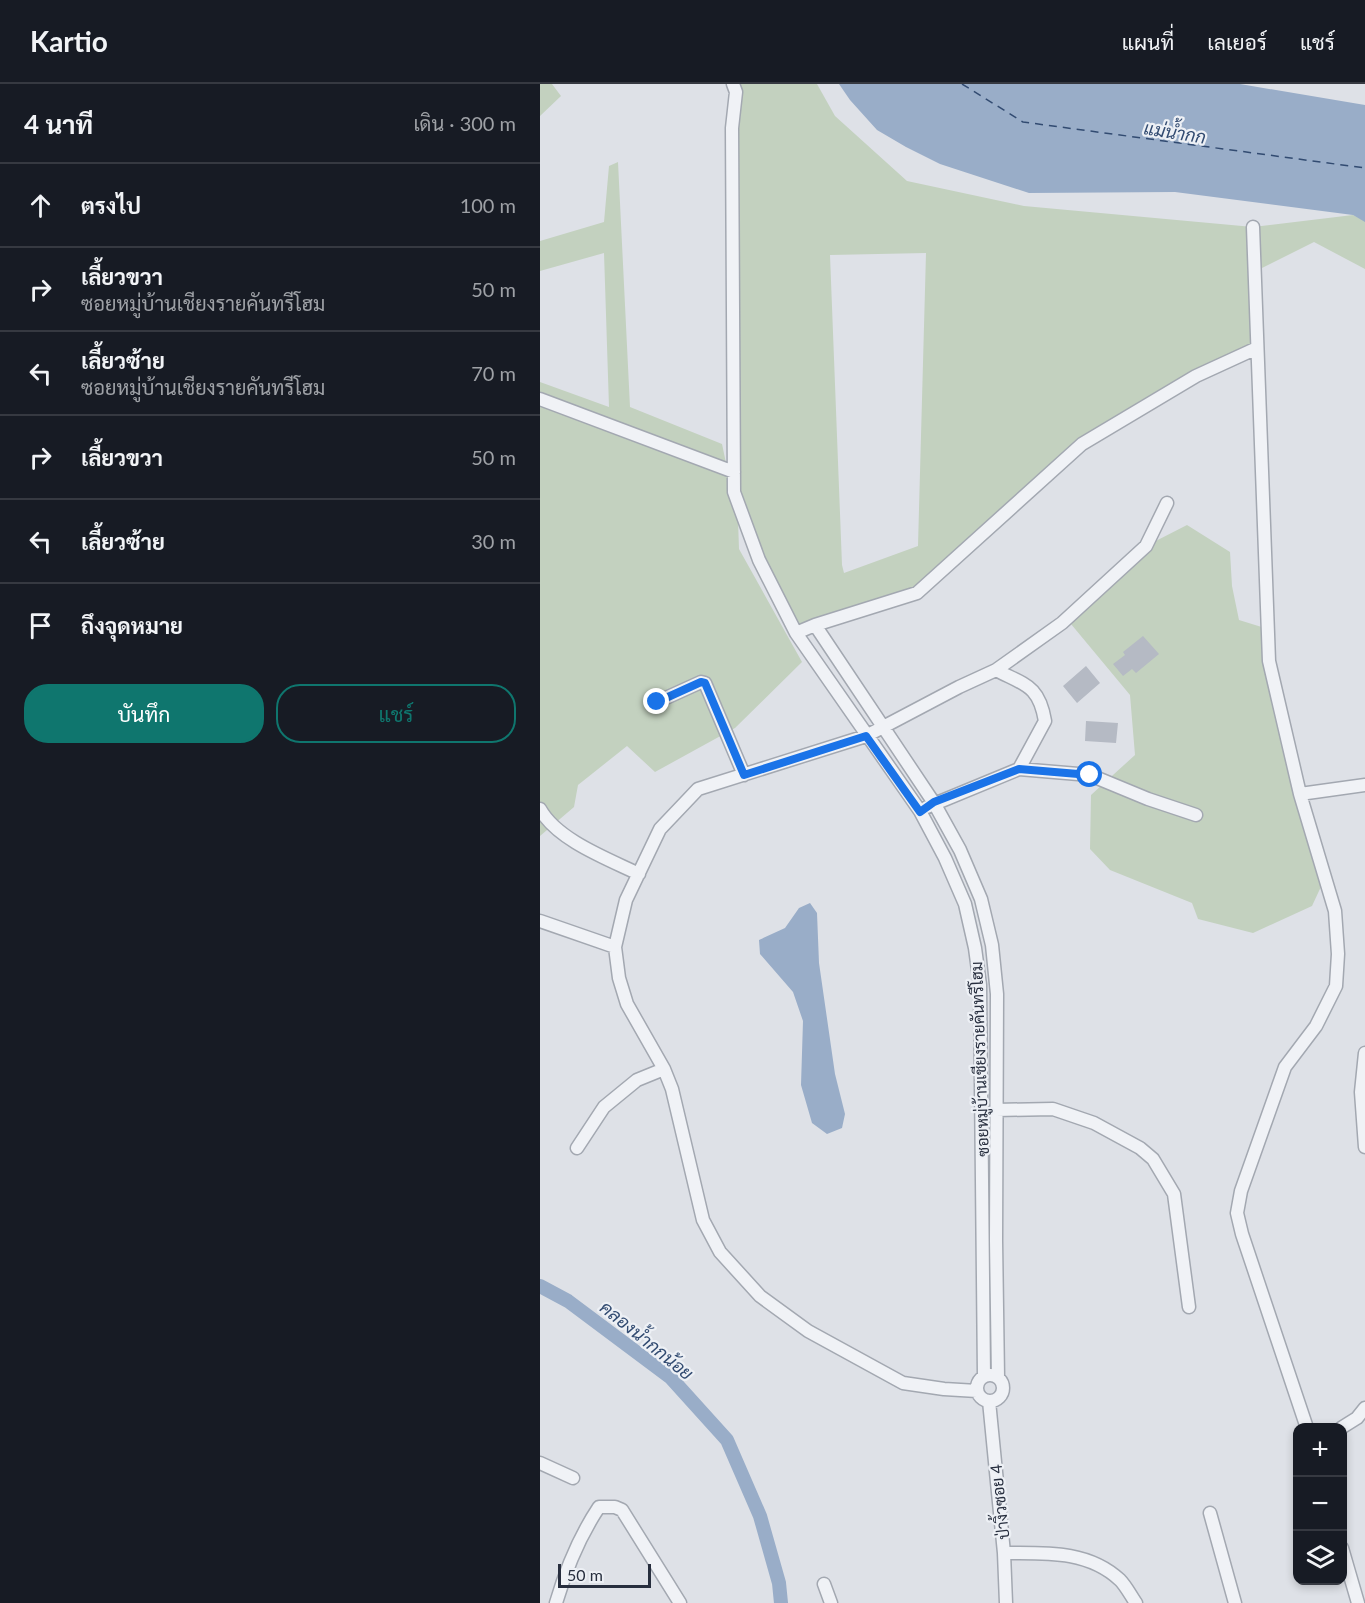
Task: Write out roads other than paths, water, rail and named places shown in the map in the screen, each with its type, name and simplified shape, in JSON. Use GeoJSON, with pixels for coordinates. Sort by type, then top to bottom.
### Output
{"type":"FeatureCollection","features":[{"type":"Feature","properties":{"kind":"street","name":"ซอยหมู่บ้านเชียงรายคันทรีโฮม"},"geometry":{"type":"LineString","coordinates":[[733,84],[736,92],[732,128],[734,492],[759,560],[796,633],[920,812],[954,877],[964,904],[975,948],[979,995],[984,1376]]}},
{"type":"Feature","properties":{"kind":"street"},"geometry":{"type":"LineString","coordinates":[[1253,227],[1269,661],[1300,794],[1335,911],[1338,954],[1336,986],[1316,1026],[1285,1067],[1241,1191],[1237,1213],[1305,1423]]}},
{"type":"Feature","properties":{"kind":"street"},"geometry":{"type":"LineString","coordinates":[[796,633],[917,593],[1082,444],[1196,376],[1257,348]]}},
{"type":"Feature","properties":{"kind":"street"},"geometry":{"type":"LineString","coordinates":[[540,399],[734,472]]}},
{"type":"Feature","properties":{"kind":"street"},"geometry":{"type":"LineString","coordinates":[[977,1391],[903,1383],[808,1331],[760,1296],[720,1252],[703,1220],[672,1089],[664,1069],[627,1004],[619,978],[615,946],[626,900],[660,830],[698,789],[866,736],[996,670],[1062,623],[1146,546],[1167,503]]}},
{"type":"Feature","properties":{"kind":"street"},"geometry":{"type":"LineString","coordinates":[[815,626],[934,802],[960,850],[981,899],[992,945],[997,994],[998,1377]]}},
{"type":"Feature","properties":{"kind":"street"},"geometry":{"type":"LineString","coordinates":[[996,670],[1032,689],[1043,710],[1045,721],[1019,769]]}},
{"type":"Feature","properties":{"kind":"street"},"geometry":{"type":"LineString","coordinates":[[657,702],[701,682],[705,683],[744,775]]}},
{"type":"Feature","properties":{"kind":"street"},"geometry":{"type":"LineString","coordinates":[[920,812],[934,802],[1019,769],[1090,775],[1148,799],[1196,815]]}},
{"type":"Feature","properties":{"kind":"street"},"geometry":{"type":"LineString","coordinates":[[1300,794],[1365,784]]}},
{"type":"Feature","properties":{"kind":"street"},"geometry":{"type":"LineString","coordinates":[[542,815],[580,846],[639,874]]}},
{"type":"Feature","properties":{"kind":"street"},"geometry":{"type":"LineString","coordinates":[[964,904],[981,899]]}},
{"type":"Feature","properties":{"kind":"street"},"geometry":{"type":"LineString","coordinates":[[540,921],[615,946]]}},
{"type":"Feature","properties":{"kind":"street"},"geometry":{"type":"LineString","coordinates":[[979,995],[997,994]]}},
{"type":"Feature","properties":{"kind":"street"},"geometry":{"type":"LineString","coordinates":[[1365,1053],[1361,1092],[1365,1148]]}},
{"type":"Feature","properties":{"kind":"street"},"geometry":{"type":"LineString","coordinates":[[577,1148],[604,1107],[637,1080],[664,1069]]}},
{"type":"Feature","properties":{"kind":"street"},"geometry":{"type":"LineString","coordinates":[[996,1110],[1053,1109],[1094,1123],[1140,1148],[1153,1159],[1174,1194],[1189,1307]]}},
{"type":"Feature","properties":{"kind":"street"},"geometry":{"type":"LineString","coordinates":[[983,1240],[996,1241]]}},
{"type":"Feature","properties":{"kind":"street"},"geometry":{"type":"LineString","coordinates":[[994,1375],[1003,1383],[1003,1392],[996,1400],[989,1401],[981,1397],[977,1391],[978,1382],[984,1376],[994,1375]]}},
{"type":"Feature","properties":{"kind":"street","name":"ป่างิ้วซอย 4"},"geometry":{"type":"LineString","coordinates":[[989,1401],[1004,1552],[1006,1603]]}},
{"type":"Feature","properties":{"kind":"street"},"geometry":{"type":"LineString","coordinates":[[1347,1424],[1357,1418],[1365,1408]]}},
{"type":"Feature","properties":{"kind":"street"},"geometry":{"type":"LineString","coordinates":[[540,1463],[573,1478]]}},
{"type":"Feature","properties":{"kind":"street"},"geometry":{"type":"LineString","coordinates":[[556,1603],[565,1573],[589,1523],[599,1508],[615,1507],[622,1510],[680,1603]]}},
{"type":"Feature","properties":{"kind":"street"},"geometry":{"type":"LineString","coordinates":[[1210,1513],[1235,1603]]}},
{"type":"Feature","properties":{"kind":"street"},"geometry":{"type":"LineString","coordinates":[[1004,1552],[1060,1553],[1095,1562],[1120,1581],[1136,1603]]}},
{"type":"Feature","properties":{"kind":"street"},"geometry":{"type":"LineString","coordinates":[[1347,1565],[1358,1603]]}},
{"type":"Feature","properties":{"kind":"street"},"geometry":{"type":"LineString","coordinates":[[824,1584],[831,1603]]}},
{"type":"Feature","properties":{"kind":"water","name":"แม่น้ำกก"},"geometry":{"type":"Polygon","coordinates":[[[839,84],[1240,84],[1365,105],[1365,222],[1353,215],[1175,192],[1029,193],[940,164],[906,147],[877,130],[839,84]]]}},
{"type":"Feature","properties":{"kind":"water"},"geometry":{"type":"Polygon","coordinates":[[[810,903],[817,913],[819,963],[835,1074],[845,1114],[842,1128],[827,1134],[812,1123],[801,1085],[803,1021],[793,992],[760,954],[759,940],[785,928],[799,908],[810,903]]]}},
{"type":"Feature","properties":{"kind":"waterway","name":"คลองน้ำกกน้อย"},"geometry":{"type":"LineString","coordinates":[[540,1286],[568,1301],[671,1378],[727,1440],[760,1516],[779,1583],[781,1603]]}}]}
